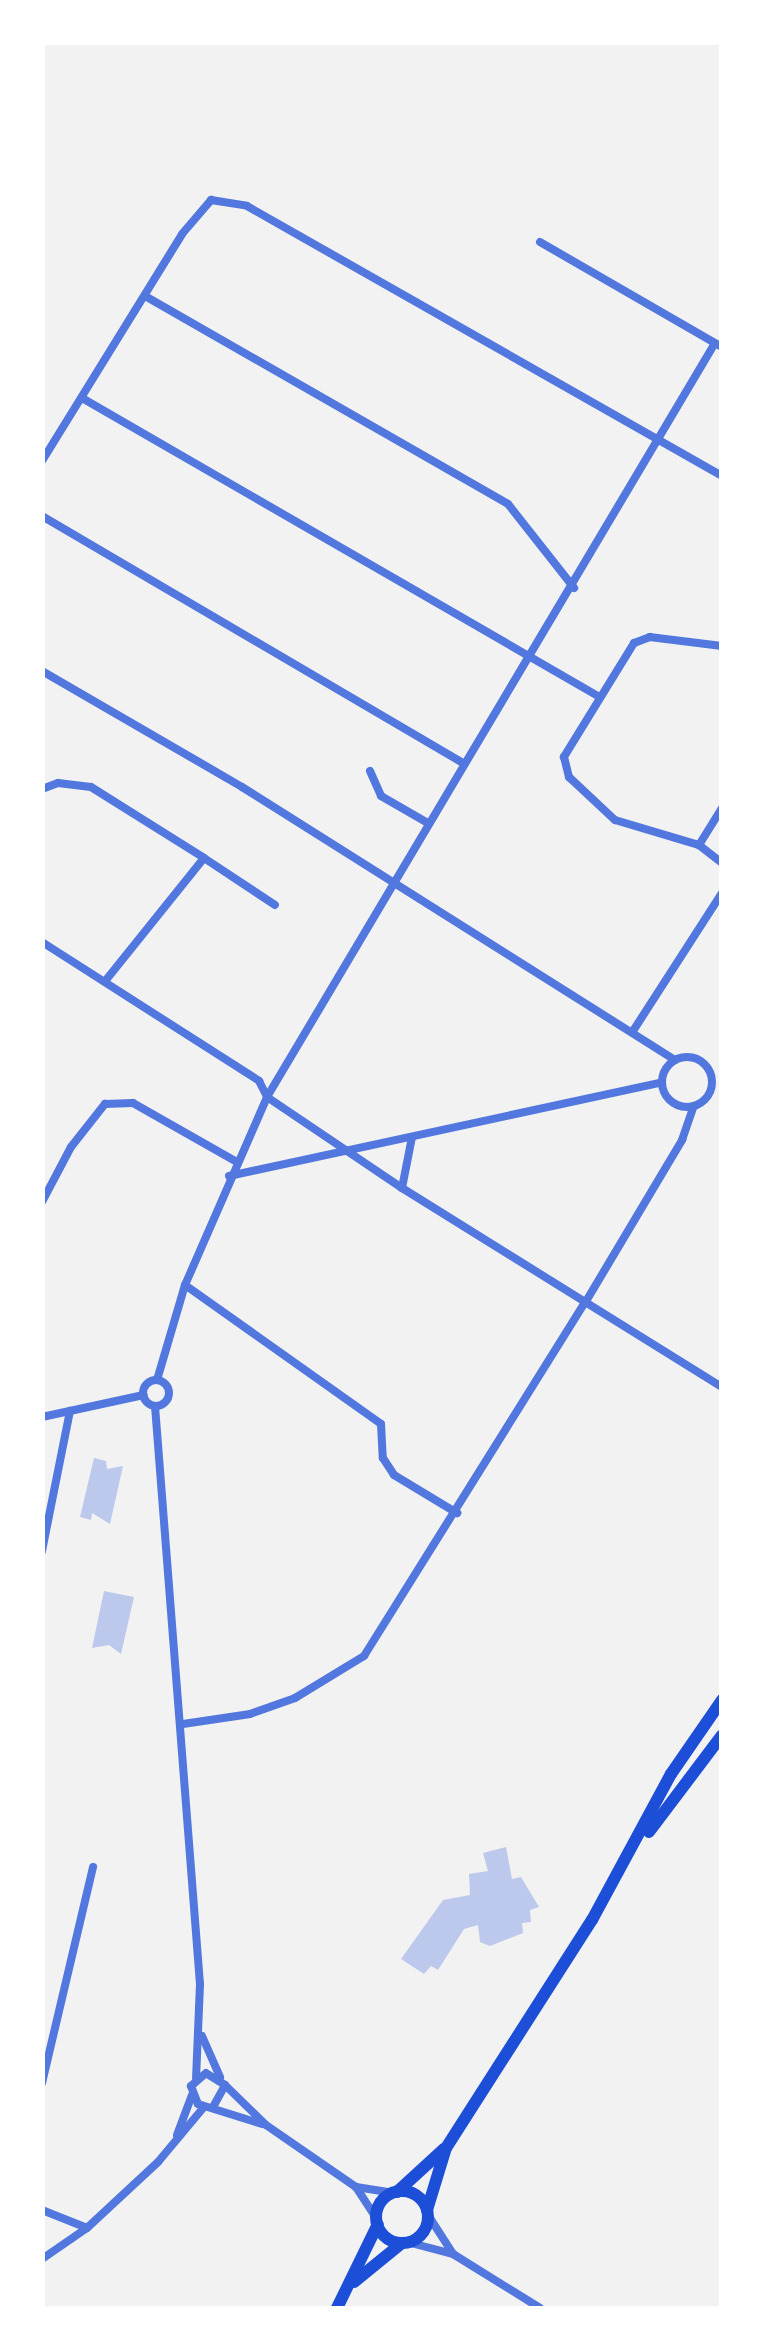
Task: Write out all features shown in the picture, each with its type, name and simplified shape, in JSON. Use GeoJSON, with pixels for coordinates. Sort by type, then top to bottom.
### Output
{"type":"FeatureCollection","features":[{"type":"Feature","properties":{"kind":"main road"},"geometry":{"type":"LineString","coordinates":[[635,1850],[672,1774],[722,1700]]}},
{"type":"Feature","properties":{"kind":"main road"},"geometry":{"type":"LineString","coordinates":[[352,2284],[404,2242],[422,2234],[446,2148],[635,1850],[722,1735]]}},
{"type":"Feature","properties":{"kind":"main road"},"geometry":{"type":"LineString","coordinates":[[337,2308],[352,2284],[380,2205],[446,2148]]}},
{"type":"Feature","properties":{"kind":"main road"},"geometry":{"type":"LineString","coordinates":[[395,2192],[415,2195],[428,2212]]}},
{"type":"Feature","properties":{"kind":"main road"},"geometry":{"type":"LineString","coordinates":[[377,2222],[386,2237],[404,2242]]}},
{"type":"Feature","properties":{"kind":"street"},"geometry":{"type":"LineString","coordinates":[[42,461],[199,208],[228,201],[722,476]]}},
{"type":"Feature","properties":{"kind":"street"},"geometry":{"type":"LineString","coordinates":[[42,1417],[144,1395],[157,1380],[185,1286],[235,1161],[267,1097],[392,880],[533,658],[656,442],[718,345],[540,242]]}},
{"type":"Feature","properties":{"kind":"street"},"geometry":{"type":"LineString","coordinates":[[146,296],[508,504],[574,588]]}},
{"type":"Feature","properties":{"kind":"street"},"geometry":{"type":"LineString","coordinates":[[82,398],[598,696]]}},
{"type":"Feature","properties":{"kind":"street"},"geometry":{"type":"LineString","coordinates":[[42,516],[464,764]]}},
{"type":"Feature","properties":{"kind":"street"},"geometry":{"type":"LineString","coordinates":[[722,646],[650,637],[625,653],[564,756],[569,777],[615,820],[699,845],[722,863]]}},
{"type":"Feature","properties":{"kind":"street"},"geometry":{"type":"LineString","coordinates":[[42,671],[392,880],[675,1060],[698,1059],[710,1070],[711,1092],[694,1106],[682,1140],[585,1303],[364,1656],[295,1698],[250,1714],[183,1724]]}},
{"type":"Feature","properties":{"kind":"street"},"geometry":{"type":"LineString","coordinates":[[370,771],[382,796],[428,823]]}},
{"type":"Feature","properties":{"kind":"street"},"geometry":{"type":"LineString","coordinates":[[42,789],[58,783],[91,787],[276,904]]}},
{"type":"Feature","properties":{"kind":"street"},"geometry":{"type":"LineString","coordinates":[[699,845],[722,808]]}},
{"type":"Feature","properties":{"kind":"street"},"geometry":{"type":"LineString","coordinates":[[105,981],[204,858]]}},
{"type":"Feature","properties":{"kind":"street"},"geometry":{"type":"LineString","coordinates":[[632,1031],[722,893]]}},
{"type":"Feature","properties":{"kind":"street"},"geometry":{"type":"LineString","coordinates":[[42,942],[259,1081],[267,1097],[402,1188],[722,1386]]}},
{"type":"Feature","properties":{"kind":"street"},"geometry":{"type":"LineString","coordinates":[[229,1176],[662,1082],[675,1060]]}},
{"type":"Feature","properties":{"kind":"street"},"geometry":{"type":"LineString","coordinates":[[710,1070],[722,1065]]}},
{"type":"Feature","properties":{"kind":"street"},"geometry":{"type":"LineString","coordinates":[[662,1082],[672,1102],[694,1106]]}},
{"type":"Feature","properties":{"kind":"street"},"geometry":{"type":"LineString","coordinates":[[42,1202],[81,1132],[105,1104],[133,1102],[235,1161]]}},
{"type":"Feature","properties":{"kind":"street"},"geometry":{"type":"LineString","coordinates":[[402,1188],[412,1137]]}},
{"type":"Feature","properties":{"kind":"street"},"geometry":{"type":"LineString","coordinates":[[185,1286],[380,1424],[383,1458],[394,1475],[457,1513]]}},
{"type":"Feature","properties":{"kind":"street"},"geometry":{"type":"LineString","coordinates":[[156,1406],[169,1391],[157,1380]]}},
{"type":"Feature","properties":{"kind":"street"},"geometry":{"type":"LineString","coordinates":[[144,1395],[156,1406],[183,1724],[202,2036],[192,2095],[175,2139]]}},
{"type":"Feature","properties":{"kind":"street"},"geometry":{"type":"LineString","coordinates":[[42,1551],[70,1411]]}},
{"type":"Feature","properties":{"kind":"street"},"geometry":{"type":"LineString","coordinates":[[42,2083],[93,1867]]}},
{"type":"Feature","properties":{"kind":"street"},"geometry":{"type":"LineString","coordinates":[[42,2258],[87,2228],[208,2107],[224,2096],[222,2081],[202,2036]]}},
{"type":"Feature","properties":{"kind":"street"},"geometry":{"type":"LineString","coordinates":[[196,2078],[222,2081],[266,2125],[356,2187],[377,2222]]}},
{"type":"Feature","properties":{"kind":"street"},"geometry":{"type":"LineString","coordinates":[[192,2095],[208,2107],[266,2125]]}},
{"type":"Feature","properties":{"kind":"street"},"geometry":{"type":"LineString","coordinates":[[356,2187],[395,2192]]}},
{"type":"Feature","properties":{"kind":"street"},"geometry":{"type":"LineString","coordinates":[[42,2210],[87,2228]]}},
{"type":"Feature","properties":{"kind":"street"},"geometry":{"type":"LineString","coordinates":[[428,2212],[453,2254]]}},
{"type":"Feature","properties":{"kind":"street"},"geometry":{"type":"LineString","coordinates":[[404,2242],[453,2254],[540,2308]]}},
{"type":"Feature","properties":{"kind":"building"},"geometry":{"type":"Polygon","coordinates":[[[94,1458],[106,1461],[107,1469],[123,1466],[110,1524],[92,1513],[91,1520],[80,1517],[94,1458]]]}},
{"type":"Feature","properties":{"kind":"building"},"geometry":{"type":"Polygon","coordinates":[[[104,1591],[134,1597],[121,1654],[109,1645],[92,1648],[104,1591]]]}},
{"type":"Feature","properties":{"kind":"building"},"geometry":{"type":"Polygon","coordinates":[[[506,1847],[512,1879],[521,1877],[539,1907],[530,1910],[531,1922],[522,1923],[523,1933],[490,1946],[480,1942],[478,1925],[464,1929],[438,1970],[431,1966],[424,1974],[401,1959],[443,1900],[470,1895],[469,1874],[488,1871],[483,1853],[506,1847]]]}}]}
